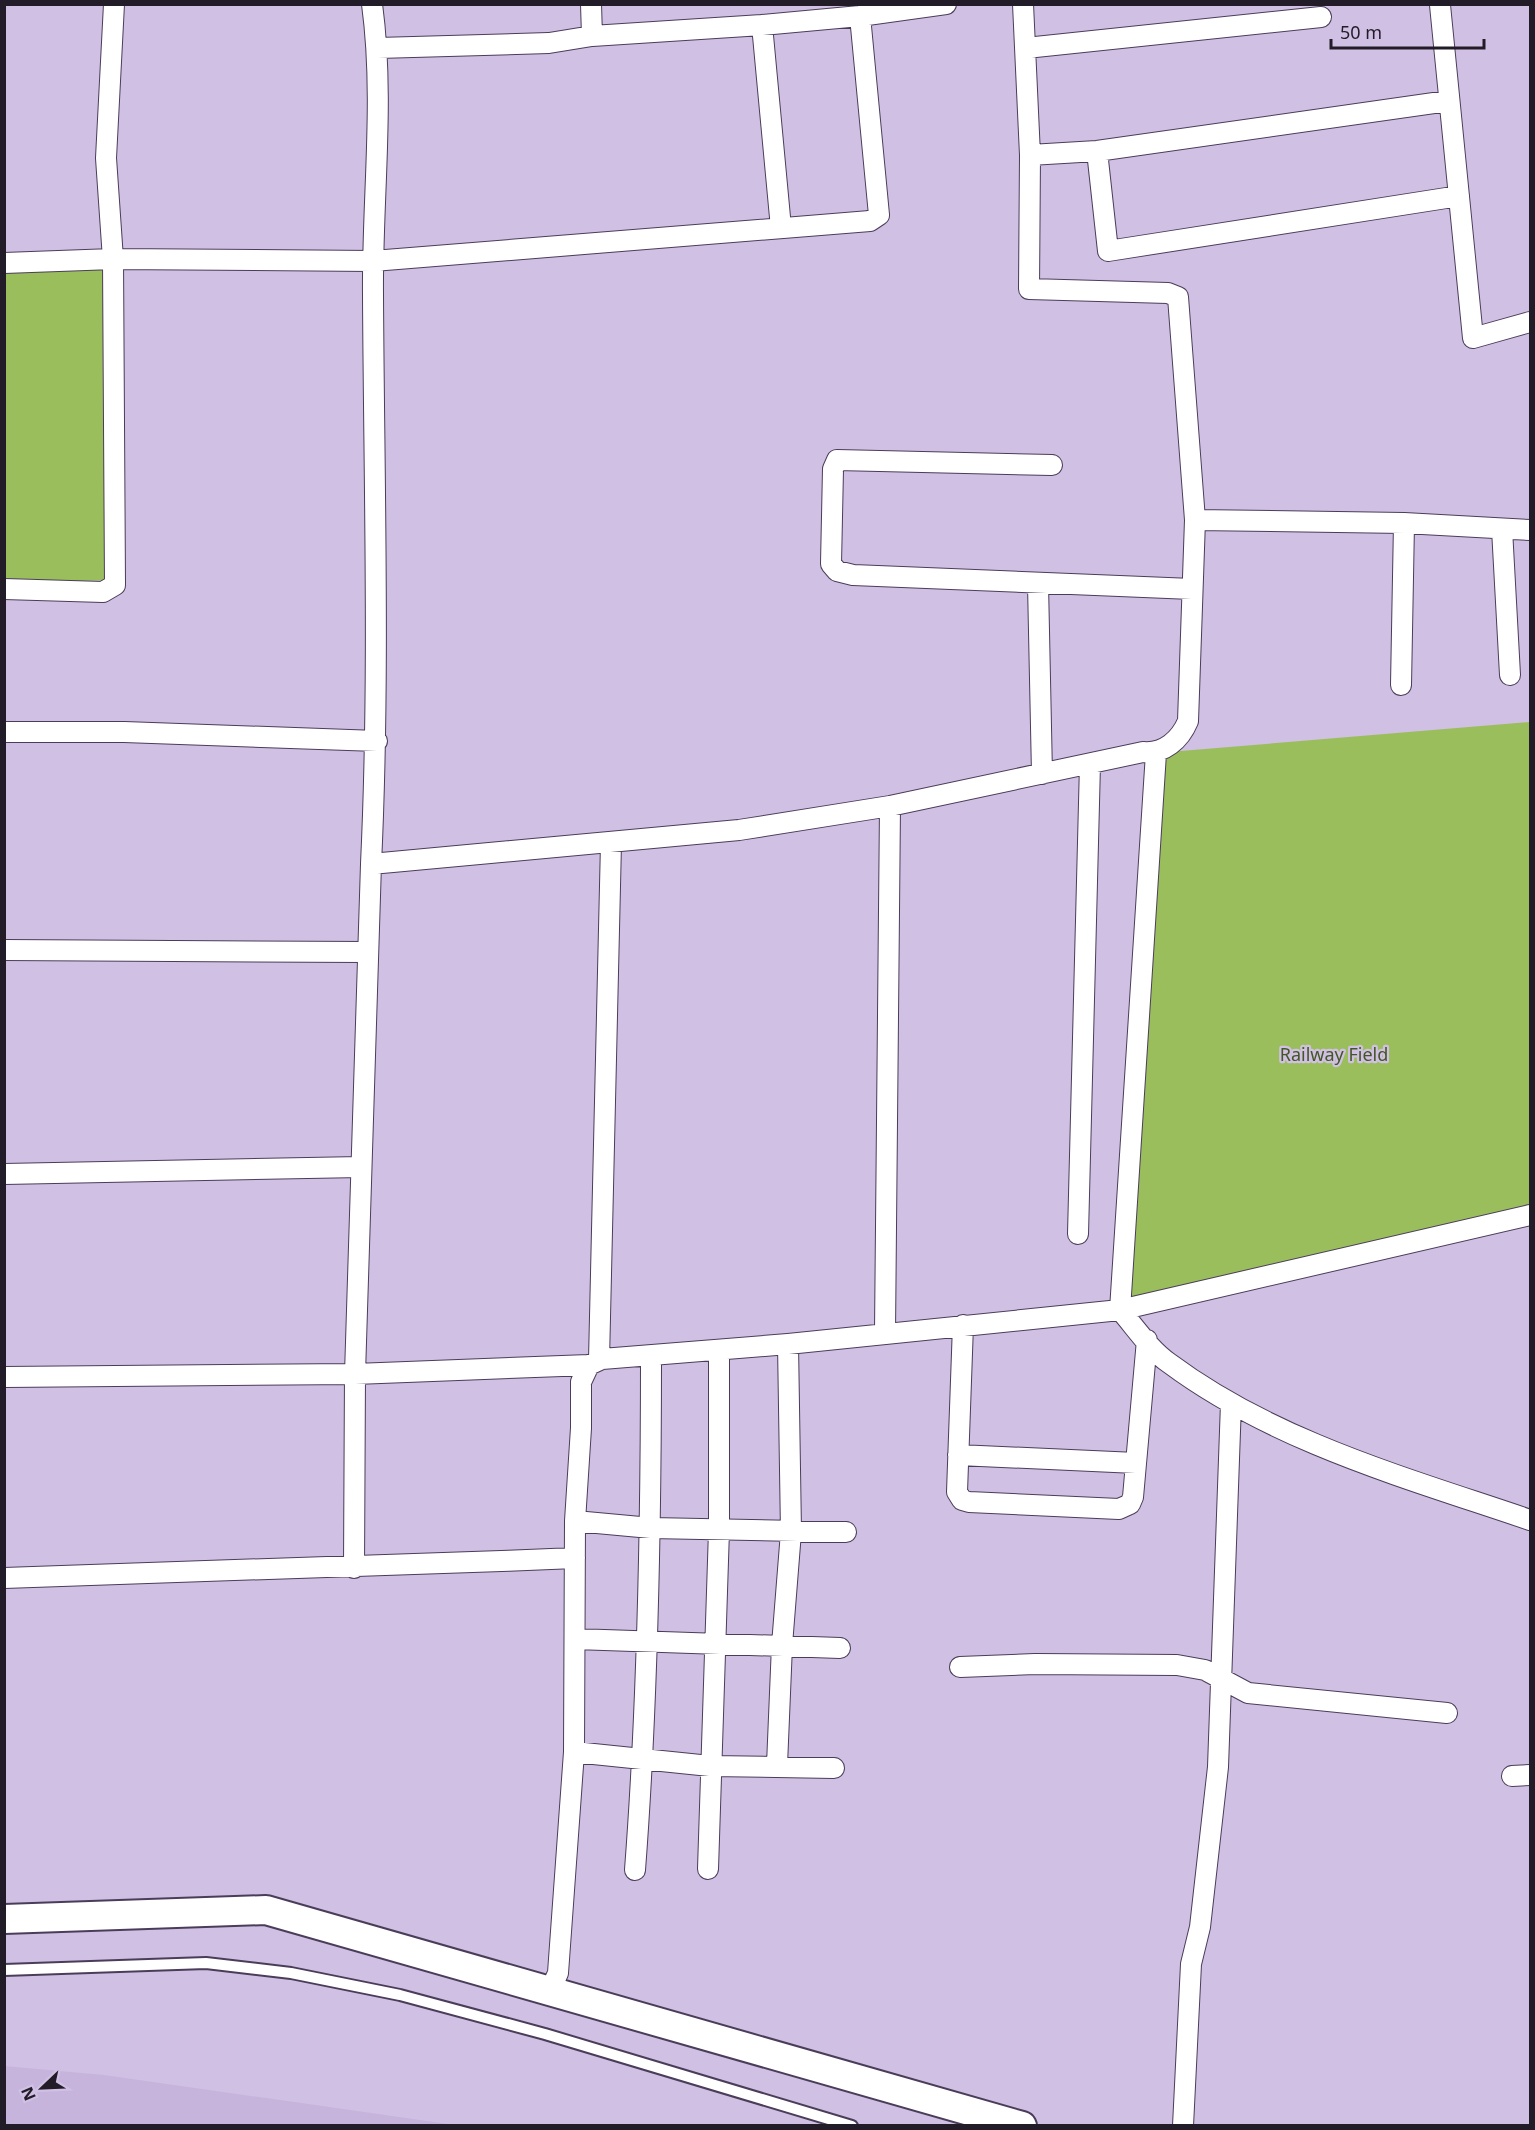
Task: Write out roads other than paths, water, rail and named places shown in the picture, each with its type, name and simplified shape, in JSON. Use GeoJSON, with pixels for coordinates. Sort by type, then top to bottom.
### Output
{"type":"FeatureCollection","features":[{"type":"Feature","properties":{"kind":"street"},"geometry":{"type":"LineString","coordinates":[[4,589],[103,592],[115,585],[113,259],[106,158],[114,4]]}},
{"type":"Feature","properties":{"kind":"street"},"geometry":{"type":"LineString","coordinates":[[354,1568],[355,1374],[366,952],[377,741],[373,261],[378,48],[372,4]]}},
{"type":"Feature","properties":{"kind":"street"},"geometry":{"type":"LineString","coordinates":[[591,4],[592,36]]}},
{"type":"Feature","properties":{"kind":"street"},"geometry":{"type":"LineString","coordinates":[[378,48],[549,43],[592,36],[860,16],[946,4]]}},
{"type":"Feature","properties":{"kind":"street"},"geometry":{"type":"LineString","coordinates":[[371,864],[739,830],[890,806],[1143,752],[1156,753],[1178,738],[1188,721],[1195,520],[1178,297],[1168,293],[1029,289],[1030,155],[1023,4]]}},
{"type":"Feature","properties":{"kind":"street"},"geometry":{"type":"LineString","coordinates":[[1441,5],[1448,101],[1473,338],[1530,322]]}},
{"type":"Feature","properties":{"kind":"street"},"geometry":{"type":"LineString","coordinates":[[4,262],[113,259],[373,261],[870,221],[879,215],[860,16]]}},
{"type":"Feature","properties":{"kind":"street"},"geometry":{"type":"LineString","coordinates":[[1026,48],[1321,17]]}},
{"type":"Feature","properties":{"kind":"street"},"geometry":{"type":"LineString","coordinates":[[762,25],[781,228]]}},
{"type":"Feature","properties":{"kind":"street"},"geometry":{"type":"LineString","coordinates":[[1030,155],[1097,151],[1448,101]]}},
{"type":"Feature","properties":{"kind":"street"},"geometry":{"type":"LineString","coordinates":[[1097,151],[1107,250],[1459,196]]}},
{"type":"Feature","properties":{"kind":"street"},"geometry":{"type":"LineString","coordinates":[[1052,465],[844,459],[835,462],[831,560],[837,571],[853,575],[1192,589]]}},
{"type":"Feature","properties":{"kind":"street"},"geometry":{"type":"LineString","coordinates":[[1195,520],[1404,523],[1530,530]]}},
{"type":"Feature","properties":{"kind":"street"},"geometry":{"type":"LineString","coordinates":[[1401,685],[1404,523]]}},
{"type":"Feature","properties":{"kind":"street"},"geometry":{"type":"LineString","coordinates":[[1502,529],[1510,675]]}},
{"type":"Feature","properties":{"kind":"street"},"geometry":{"type":"LineString","coordinates":[[1038,584],[1042,774]]}},
{"type":"Feature","properties":{"kind":"street"},"geometry":{"type":"LineString","coordinates":[[4,732],[124,732],[377,741]]}},
{"type":"Feature","properties":{"kind":"street"},"geometry":{"type":"LineString","coordinates":[[1156,753],[1120,1310],[1167,1362],[1231,1403],[1281,1429],[1373,1466],[1530,1520]]}},
{"type":"Feature","properties":{"kind":"street"},"geometry":{"type":"LineString","coordinates":[[1078,1234],[1090,764]]}},
{"type":"Feature","properties":{"kind":"street"},"geometry":{"type":"LineString","coordinates":[[885,1332],[890,806]]}},
{"type":"Feature","properties":{"kind":"street"},"geometry":{"type":"LineString","coordinates":[[550,1991],[558,1973],[574,1752],[575,1521],[582,1428],[581,1382],[594,1362],[611,843]]}},
{"type":"Feature","properties":{"kind":"street"},"geometry":{"type":"LineString","coordinates":[[4,950],[366,952]]}},
{"type":"Feature","properties":{"kind":"street"},"geometry":{"type":"LineString","coordinates":[[4,1174],[361,1167]]}},
{"type":"Feature","properties":{"kind":"street"},"geometry":{"type":"LineString","coordinates":[[4,1377],[355,1374],[594,1362],[1120,1310],[1530,1215]]}},
{"type":"Feature","properties":{"kind":"street"},"geometry":{"type":"LineString","coordinates":[[963,1325],[957,1492],[962,1500],[1119,1509],[1130,1504],[1147,1340]]}},
{"type":"Feature","properties":{"kind":"street"},"geometry":{"type":"LineString","coordinates":[[777,1765],[782,1645],[791,1532],[788,1344]]}},
{"type":"Feature","properties":{"kind":"street"},"geometry":{"type":"LineString","coordinates":[[708,1869],[719,1530],[718,1350]]}},
{"type":"Feature","properties":{"kind":"street"},"geometry":{"type":"LineString","coordinates":[[635,1870],[644,1759],[648,1641],[651,1528],[651,1357]]}},
{"type":"Feature","properties":{"kind":"street"},"geometry":{"type":"LineString","coordinates":[[1183,2126],[1191,1964],[1200,1927],[1218,1767],[1223,1682],[1231,1403]]}},
{"type":"Feature","properties":{"kind":"street"},"geometry":{"type":"LineString","coordinates":[[958,1455],[1136,1463]]}},
{"type":"Feature","properties":{"kind":"street"},"geometry":{"type":"LineString","coordinates":[[575,1521],[651,1528],[846,1532]]}},
{"type":"Feature","properties":{"kind":"street"},"geometry":{"type":"LineString","coordinates":[[4,1578],[257,1567],[354,1568],[575,1558]]}},
{"type":"Feature","properties":{"kind":"street"},"geometry":{"type":"LineString","coordinates":[[575,1639],[840,1648]]}},
{"type":"Feature","properties":{"kind":"street"},"geometry":{"type":"LineString","coordinates":[[960,1667],[1035,1664],[1177,1665],[1204,1670],[1223,1682],[1248,1693],[1447,1713]]}},
{"type":"Feature","properties":{"kind":"street"},"geometry":{"type":"LineString","coordinates":[[574,1752],[710,1766],[777,1765],[834,1768]]}},
{"type":"Feature","properties":{"kind":"street"},"geometry":{"type":"LineString","coordinates":[[4,1919],[266,1910],[1022,2126]]}},
{"type":"Feature","properties":{"kind":"lane"},"geometry":{"type":"LineString","coordinates":[[4,1970],[206,1963],[291,1973],[411,1998],[852,2126]]}},
{"type":"Feature","properties":{"kind":"park label","name":"Railway Field"},"geometry":{"type":"Point","coordinates":[1334,1055]}}]}
